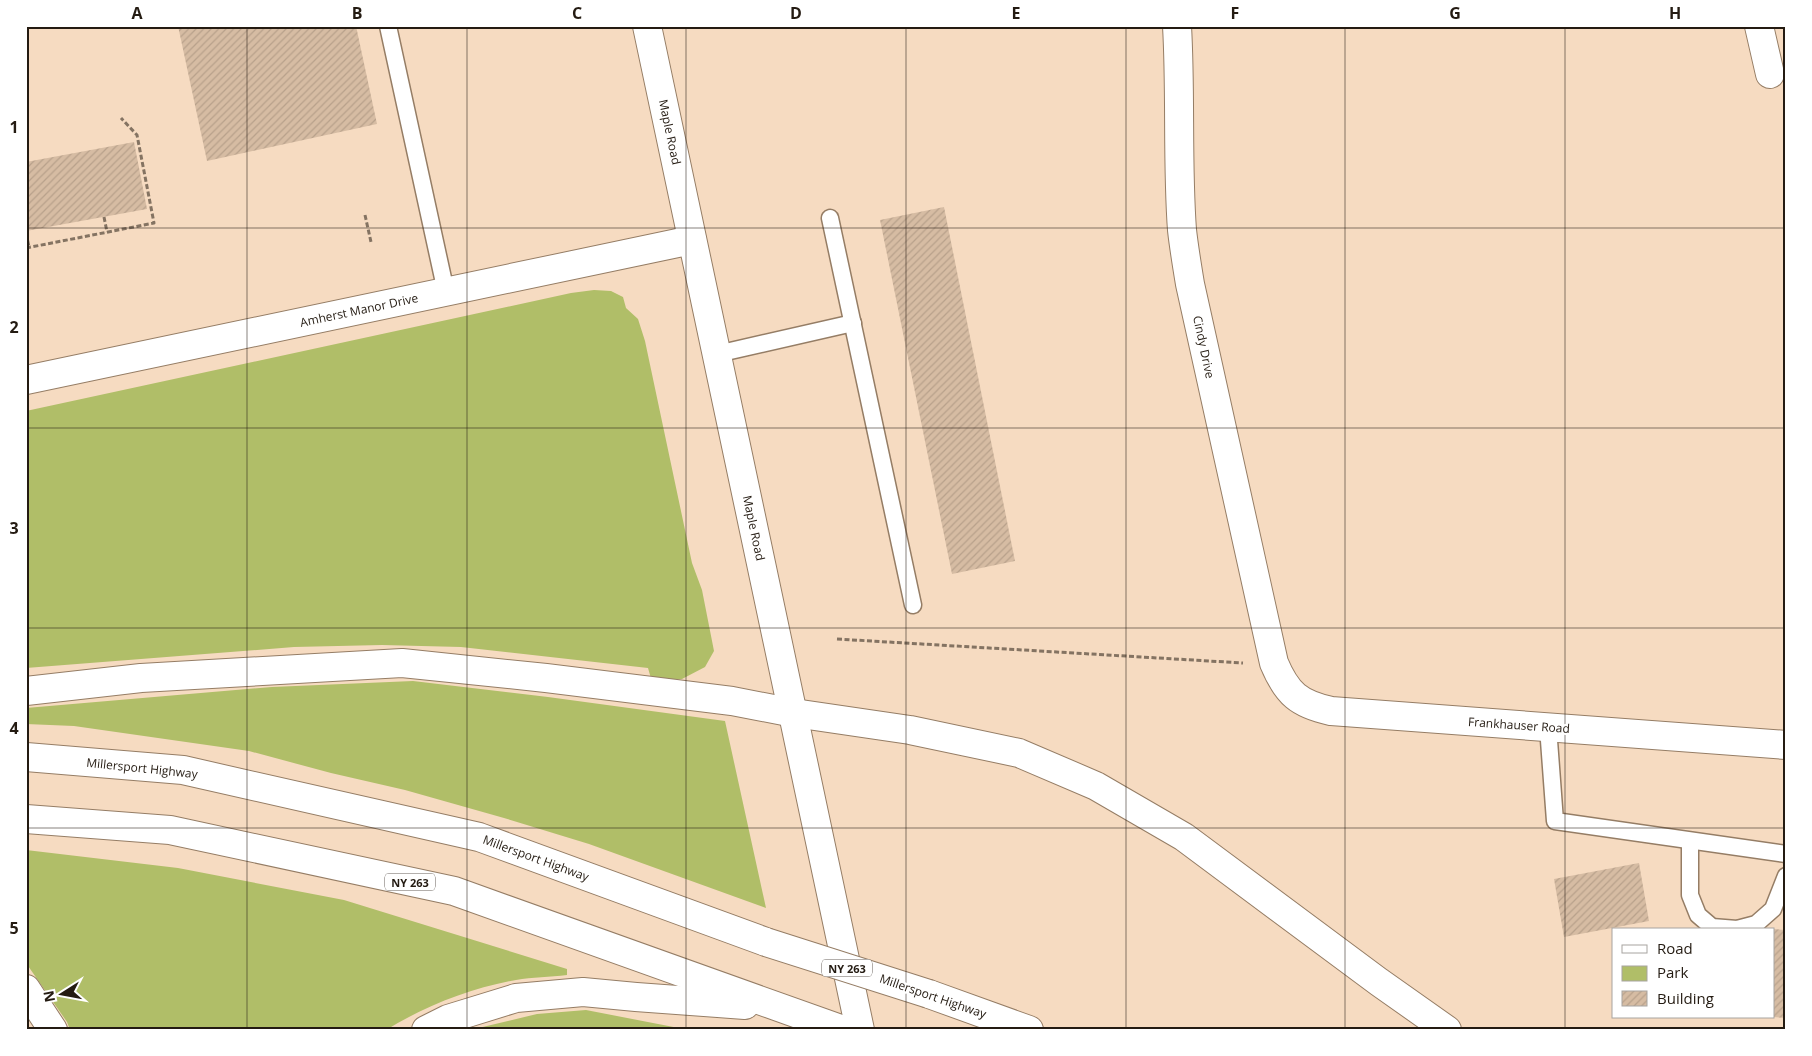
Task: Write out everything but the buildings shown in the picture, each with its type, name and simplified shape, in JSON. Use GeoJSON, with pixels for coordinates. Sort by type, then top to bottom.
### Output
{"type":"FeatureCollection","features":[{"type":"Feature","properties":{"kind":"main road","name":"Maple Road"},"geometry":{"type":"LineString","coordinates":[[647,26],[860,1030]]}},
{"type":"Feature","properties":{"kind":"main road","name":"Cindy Drive"},"geometry":{"type":"LineString","coordinates":[[1177,26],[1180,79],[1182,231],[1190,284],[1274,663]]}},
{"type":"Feature","properties":{"kind":"main road"},"geometry":{"type":"LineString","coordinates":[[1759,26],[1770,74]]}},
{"type":"Feature","properties":{"kind":"main road","name":"Amherst Manor Drive"},"geometry":{"type":"LineString","coordinates":[[26,380],[692,240]]}},
{"type":"Feature","properties":{"kind":"main road"},"geometry":{"type":"LineString","coordinates":[[26,692],[141,678],[402,663],[546,678],[732,701],[794,713],[910,730],[1019,753],[1096,786],[1184,836],[1379,982],[1447,1030]]}},
{"type":"Feature","properties":{"kind":"main road","name":"Frankhauser Road"},"geometry":{"type":"LineString","coordinates":[[1274,663],[1282,682],[1292,694],[1304,703],[1326,710],[1786,745]]}},
{"type":"Feature","properties":{"kind":"main road","name":"Millersport Highway"},"geometry":{"type":"LineString","coordinates":[[26,757],[183,770],[480,837],[766,942],[929,994],[1029,1030]]}},
{"type":"Feature","properties":{"kind":"main road","name":"NY 263"},"geometry":{"type":"LineString","coordinates":[[26,819],[170,830],[454,891],[844,1030]]}},
{"type":"Feature","properties":{"kind":"main road"},"geometry":{"type":"LineString","coordinates":[[26,989],[53,1030]]}},
{"type":"Feature","properties":{"kind":"main road"},"geometry":{"type":"LineString","coordinates":[[426,1030],[448,1019],[516,998],[583,992],[636,998],[779,1007]]}},
{"type":"Feature","properties":{"kind":"lane"},"geometry":{"type":"LineString","coordinates":[[388,26],[446,292]]}},
{"type":"Feature","properties":{"kind":"lane"},"geometry":{"type":"LineString","coordinates":[[830,218],[912,605]]}},
{"type":"Feature","properties":{"kind":"lane"},"geometry":{"type":"LineString","coordinates":[[717,354],[853,323]]}},
{"type":"Feature","properties":{"kind":"lane"},"geometry":{"type":"LineString","coordinates":[[1548,728],[1555,821],[1786,854]]}},
{"type":"Feature","properties":{"kind":"lane"},"geometry":{"type":"LineString","coordinates":[[1690,841],[1690,895],[1698,915],[1712,927],[1724,928]]}},
{"type":"Feature","properties":{"kind":"lane"},"geometry":{"type":"LineString","coordinates":[[1741,928],[1756,924],[1773,909],[1786,876]]}},
{"type":"Feature","properties":{"kind":"path"},"geometry":{"type":"LineString","coordinates":[[26,233],[28,247],[154,223],[137,135],[121,118]]}},
{"type":"Feature","properties":{"kind":"path"},"geometry":{"type":"LineString","coordinates":[[366,215],[371,242]]}},
{"type":"Feature","properties":{"kind":"path"},"geometry":{"type":"LineString","coordinates":[[104,217],[107,232]]}},
{"type":"Feature","properties":{"kind":"path"},"geometry":{"type":"LineString","coordinates":[[837,639],[1234,663],[1274,663]]}},
{"type":"Feature","properties":{"kind":"green space"},"geometry":{"type":"Polygon","coordinates":[[[594,290],[611,291],[623,297],[626,308],[638,319],[645,341],[692,563],[702,590],[714,651],[705,667],[682,679],[652,682],[648,668],[461,647],[382,645],[294,647],[26,668],[26,411],[571,293],[594,290]]]}},
{"type":"Feature","properties":{"kind":"green space"},"geometry":{"type":"Polygon","coordinates":[[[413,681],[725,721],[766,908],[589,844],[504,818],[405,790],[249,751],[74,726],[26,724],[26,708],[272,687],[413,681]]]}},
{"type":"Feature","properties":{"kind":"green space"},"geometry":{"type":"Polygon","coordinates":[[[26,850],[178,868],[344,900],[567,969],[567,975],[499,983],[465,993],[416,1013],[386,1030],[70,1030],[67,1022],[26,963],[26,850]]]}},
{"type":"Feature","properties":{"kind":"green space"},"geometry":{"type":"Polygon","coordinates":[[[586,1010],[689,1030],[470,1030],[537,1014],[586,1010]]]}}]}
